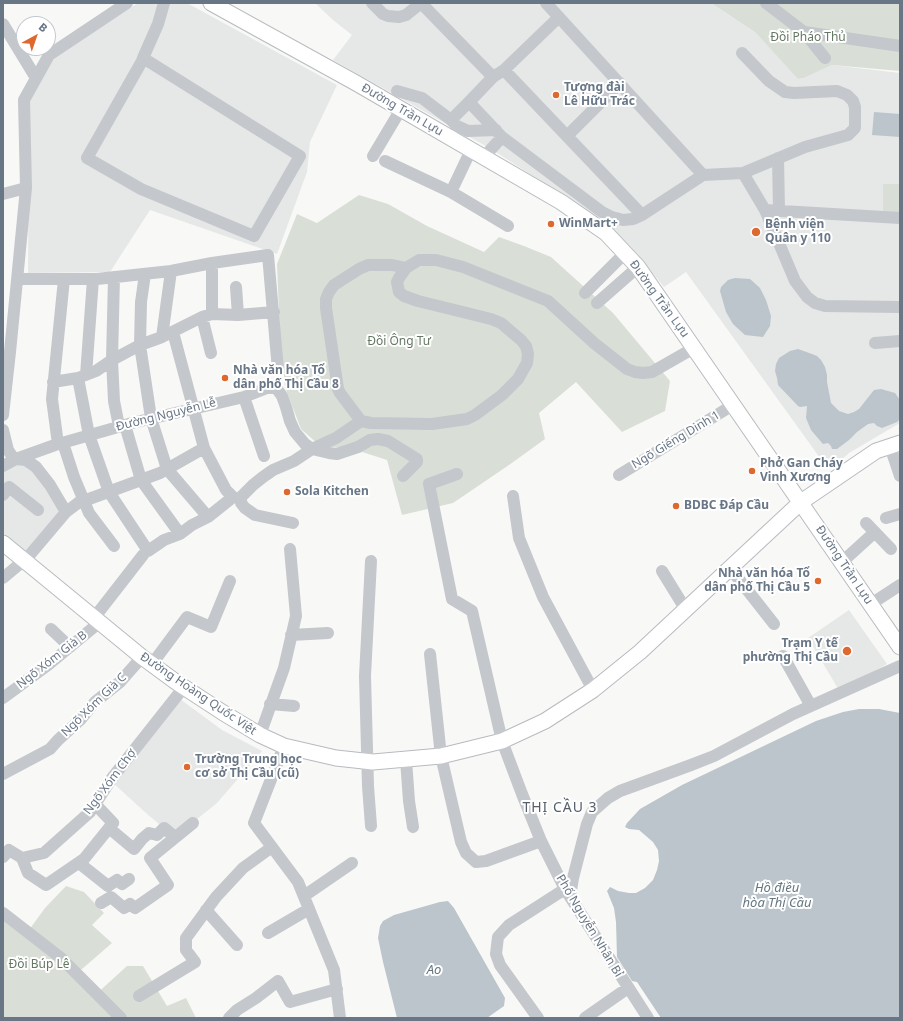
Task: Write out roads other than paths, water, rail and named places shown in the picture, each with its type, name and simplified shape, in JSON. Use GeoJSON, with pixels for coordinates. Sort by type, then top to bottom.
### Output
{"type":"FeatureCollection","features":[{"type":"Feature","properties":{"kind":"main road","name":"Đường Trần Lựu"},"geometry":{"type":"LineString","coordinates":[[211,3],[400,109],[561,202],[606,233],[638,267],[802,502],[900,647]]}},
{"type":"Feature","properties":{"kind":"main road","name":"Đường Hoàng Quốc Việt"},"geometry":{"type":"LineString","coordinates":[[3,543],[147,661],[222,712],[260,735],[284,746],[336,758],[368,761],[406,760],[441,756],[502,741],[545,721],[593,690],[640,652],[802,502],[876,451],[895,444]]}},
{"type":"Feature","properties":{"kind":"street"},"geometry":{"type":"LineString","coordinates":[[3,415],[9,305],[17,279],[26,188],[24,100],[49,55],[127,3]]}},
{"type":"Feature","properties":{"kind":"street"},"geometry":{"type":"LineString","coordinates":[[143,58],[300,156],[254,236],[141,189],[87,158],[143,58],[158,24],[164,3]]}},
{"type":"Feature","properties":{"kind":"street"},"geometry":{"type":"LineString","coordinates":[[372,3],[383,14],[399,17],[406,15],[421,3],[493,77]]}},
{"type":"Feature","properties":{"kind":"street"},"geometry":{"type":"LineString","coordinates":[[546,3],[703,175]]}},
{"type":"Feature","properties":{"kind":"street"},"geometry":{"type":"LineString","coordinates":[[766,3],[804,32],[825,58]]}},
{"type":"Feature","properties":{"kind":"street"},"geometry":{"type":"LineString","coordinates":[[451,120],[493,77],[504,70],[559,17]]}},
{"type":"Feature","properties":{"kind":"street"},"geometry":{"type":"LineString","coordinates":[[5,31],[36,78]]}},
{"type":"Feature","properties":{"kind":"street"},"geometry":{"type":"LineString","coordinates":[[804,32],[900,46]]}},
{"type":"Feature","properties":{"kind":"street"},"geometry":{"type":"LineString","coordinates":[[468,102],[499,134],[602,212],[623,220],[633,219],[642,215],[703,175],[743,173],[805,147],[848,135],[855,128],[855,107],[847,95],[838,91],[785,92],[769,81],[742,53]]}},
{"type":"Feature","properties":{"kind":"street"},"geometry":{"type":"LineString","coordinates":[[504,70],[642,215]]}},
{"type":"Feature","properties":{"kind":"street"},"geometry":{"type":"LineString","coordinates":[[567,136],[620,84]]}},
{"type":"Feature","properties":{"kind":"street"},"geometry":{"type":"LineString","coordinates":[[397,91],[422,98],[457,126],[468,130],[499,134]]}},
{"type":"Feature","properties":{"kind":"street"},"geometry":{"type":"LineString","coordinates":[[373,156],[400,109]]}},
{"type":"Feature","properties":{"kind":"street"},"geometry":{"type":"LineString","coordinates":[[451,192],[478,154],[499,134]]}},
{"type":"Feature","properties":{"kind":"street"},"geometry":{"type":"LineString","coordinates":[[778,158],[779,210]]}},
{"type":"Feature","properties":{"kind":"street"},"geometry":{"type":"LineString","coordinates":[[385,161],[451,192],[508,226]]}},
{"type":"Feature","properties":{"kind":"street"},"geometry":{"type":"LineString","coordinates":[[743,173],[765,210],[795,281],[807,297],[815,303],[825,306],[900,307]]}},
{"type":"Feature","properties":{"kind":"street"},"geometry":{"type":"LineString","coordinates":[[3,194],[26,188]]}},
{"type":"Feature","properties":{"kind":"street"},"geometry":{"type":"LineString","coordinates":[[765,210],[900,218]]}},
{"type":"Feature","properties":{"kind":"street"},"geometry":{"type":"LineString","coordinates":[[585,293],[625,254]]}},
{"type":"Feature","properties":{"kind":"street"},"geometry":{"type":"LineString","coordinates":[[17,279],[93,280],[114,278],[171,271],[212,262],[268,255],[278,370]]}},
{"type":"Feature","properties":{"kind":"street"},"geometry":{"type":"LineString","coordinates":[[406,268],[392,265],[368,265],[334,285],[326,299],[338,389],[361,421],[371,423],[432,424],[467,419],[475,415],[502,395],[518,379],[527,363],[528,354],[526,346],[501,323],[418,301],[404,296],[399,292],[397,282],[406,268],[419,260],[442,262],[476,271],[548,301],[594,344],[628,369],[635,372],[652,372],[694,348]]}},
{"type":"Feature","properties":{"kind":"street"},"geometry":{"type":"LineString","coordinates":[[211,352],[207,316],[212,262]]}},
{"type":"Feature","properties":{"kind":"street"},"geometry":{"type":"LineString","coordinates":[[597,303],[638,267]]}},
{"type":"Feature","properties":{"kind":"street"},"geometry":{"type":"LineString","coordinates":[[93,280],[82,377],[89,435],[109,492],[148,551],[164,540],[180,534],[192,525],[208,517],[233,497],[226,490],[204,448],[193,408],[167,334],[171,271]]}},
{"type":"Feature","properties":{"kind":"street"},"geometry":{"type":"LineString","coordinates":[[145,274],[141,302],[140,345],[152,418],[167,468],[208,517]]}},
{"type":"Feature","properties":{"kind":"street"},"geometry":{"type":"LineString","coordinates":[[114,278],[112,360],[114,401],[141,480],[180,534]]}},
{"type":"Feature","properties":{"kind":"street"},"geometry":{"type":"LineString","coordinates":[[64,279],[52,399],[61,443],[89,513],[114,546]]}},
{"type":"Feature","properties":{"kind":"street"},"geometry":{"type":"LineString","coordinates":[[236,287],[238,315]]}},
{"type":"Feature","properties":{"kind":"street"},"geometry":{"type":"LineString","coordinates":[[53,382],[82,377],[96,371],[112,360],[140,345],[207,316],[274,312]]}},
{"type":"Feature","properties":{"kind":"street"},"geometry":{"type":"LineString","coordinates":[[875,343],[900,341]]}},
{"type":"Feature","properties":{"kind":"street","name":"Đường Nguyễn Lễ"},"geometry":{"type":"LineString","coordinates":[[3,466],[16,459],[61,443],[152,418],[244,397],[267,388],[277,389],[282,396],[295,432],[305,444],[312,449]]}},
{"type":"Feature","properties":{"kind":"street"},"geometry":{"type":"LineString","coordinates":[[244,397],[264,456]]}},
{"type":"Feature","properties":{"kind":"street","name":"Ngõ Giếng Dinh 1"},"geometry":{"type":"LineString","coordinates":[[619,475],[733,405]]}},
{"type":"Feature","properties":{"kind":"street"},"geometry":{"type":"LineString","coordinates":[[293,523],[255,515],[244,508],[241,503],[241,498],[262,477],[294,461],[312,449],[336,438],[361,421]]}},
{"type":"Feature","properties":{"kind":"street"},"geometry":{"type":"LineString","coordinates":[[3,430],[8,450],[16,459],[26,460],[36,467],[50,485],[66,512]]}},
{"type":"Feature","properties":{"kind":"street"},"geometry":{"type":"LineString","coordinates":[[312,449],[337,454],[358,447],[370,440],[378,439],[388,441],[417,459],[417,462],[403,476]]}},
{"type":"Feature","properties":{"kind":"street"},"geometry":{"type":"LineString","coordinates":[[895,444],[900,476]]}},
{"type":"Feature","properties":{"kind":"street"},"geometry":{"type":"LineString","coordinates":[[3,578],[24,560],[66,512],[78,503],[160,473],[204,448]]}},
{"type":"Feature","properties":{"kind":"street","name":"Phố Nguyễn Nhân Bỉ"},"geometry":{"type":"LineString","coordinates":[[458,474],[429,484],[452,598],[472,611],[502,741],[541,841],[567,893],[648,1018]]}},
{"type":"Feature","properties":{"kind":"street"},"geometry":{"type":"LineString","coordinates":[[3,495],[9,487],[38,510]]}},
{"type":"Feature","properties":{"kind":"street"},"geometry":{"type":"LineString","coordinates":[[513,496],[519,538],[543,597],[593,690]]}},
{"type":"Feature","properties":{"kind":"street"},"geometry":{"type":"LineString","coordinates":[[886,518],[900,514]]}},
{"type":"Feature","properties":{"kind":"street"},"geometry":{"type":"LineString","coordinates":[[842,562],[871,527],[891,549]]}},
{"type":"Feature","properties":{"kind":"street"},"geometry":{"type":"LineString","coordinates":[[260,735],[284,668],[296,616],[290,549]]}},
{"type":"Feature","properties":{"kind":"street","name":"Ngõ Xóm Già B"},"geometry":{"type":"LineString","coordinates":[[3,698],[48,665],[97,620],[143,554]]}},
{"type":"Feature","properties":{"kind":"street"},"geometry":{"type":"LineString","coordinates":[[371,561],[365,676],[368,786],[372,826]]}},
{"type":"Feature","properties":{"kind":"street"},"geometry":{"type":"LineString","coordinates":[[730,568],[774,624]]}},
{"type":"Feature","properties":{"kind":"street"},"geometry":{"type":"LineString","coordinates":[[662,571],[686,610]]}},
{"type":"Feature","properties":{"kind":"street","name":"Ngõ Xóm Già C"},"geometry":{"type":"LineString","coordinates":[[3,774],[50,749],[81,719],[95,702],[147,661],[187,617],[211,627],[230,581]]}},
{"type":"Feature","properties":{"kind":"street"},"geometry":{"type":"LineString","coordinates":[[871,604],[900,585]]}},
{"type":"Feature","properties":{"kind":"street"},"geometry":{"type":"LineString","coordinates":[[51,629],[70,646]]}},
{"type":"Feature","properties":{"kind":"street"},"geometry":{"type":"LineString","coordinates":[[291,635],[328,633]]}},
{"type":"Feature","properties":{"kind":"street"},"geometry":{"type":"LineString","coordinates":[[430,654],[441,756],[461,842],[466,853],[476,862],[486,861],[541,841]]}},
{"type":"Feature","properties":{"kind":"street"},"geometry":{"type":"LineString","coordinates":[[783,656],[811,706]]}},
{"type":"Feature","properties":{"kind":"street"},"geometry":{"type":"LineString","coordinates":[[538,1018],[500,965],[496,954],[498,937],[509,925],[567,893],[573,878],[587,824],[592,812],[608,798],[620,791],[691,766],[714,756],[811,706],[900,666]]}},
{"type":"Feature","properties":{"kind":"street","name":"Ngõ Xóm Chợ"},"geometry":{"type":"LineString","coordinates":[[3,857],[9,850],[22,858],[44,853],[90,812],[112,778],[184,687]]}},
{"type":"Feature","properties":{"kind":"street"},"geometry":{"type":"LineString","coordinates":[[270,704],[294,706]]}},
{"type":"Feature","properties":{"kind":"street"},"geometry":{"type":"LineString","coordinates":[[284,746],[254,823],[298,882],[334,970],[340,1018]]}},
{"type":"Feature","properties":{"kind":"street"},"geometry":{"type":"LineString","coordinates":[[406,760],[409,801],[413,827]]}},
{"type":"Feature","properties":{"kind":"street"},"geometry":{"type":"LineString","coordinates":[[22,858],[28,873],[46,885],[79,863],[84,859],[113,823],[95,804]]}},
{"type":"Feature","properties":{"kind":"street"},"geometry":{"type":"LineString","coordinates":[[101,903],[111,897],[124,908],[130,904],[135,908],[168,885],[150,858],[193,823]]}},
{"type":"Feature","properties":{"kind":"street"},"geometry":{"type":"LineString","coordinates":[[109,828],[134,849],[142,839],[150,834],[157,835],[164,828],[175,837]]}},
{"type":"Feature","properties":{"kind":"street"},"geometry":{"type":"LineString","coordinates":[[139,996],[195,962],[186,950],[186,938],[206,910],[243,868],[272,847]]}},
{"type":"Feature","properties":{"kind":"street"},"geometry":{"type":"LineString","coordinates":[[79,863],[108,886],[117,880],[122,884],[129,879]]}},
{"type":"Feature","properties":{"kind":"street"},"geometry":{"type":"LineString","coordinates":[[304,896],[352,863]]}},
{"type":"Feature","properties":{"kind":"street"},"geometry":{"type":"LineString","coordinates":[[268,933],[309,909]]}},
{"type":"Feature","properties":{"kind":"street"},"geometry":{"type":"LineString","coordinates":[[206,910],[237,945]]}},
{"type":"Feature","properties":{"kind":"street"},"geometry":{"type":"LineString","coordinates":[[3,913],[61,958],[121,1018]]}},
{"type":"Feature","properties":{"kind":"street"},"geometry":{"type":"LineString","coordinates":[[229,1018],[237,1010],[278,981],[290,1002],[337,989]]}},
{"type":"Feature","properties":{"kind":"street"},"geometry":{"type":"LineString","coordinates":[[585,1018],[628,988]]}},
{"type":"Feature","properties":{"kind":"water"},"geometry":{"type":"Polygon","coordinates":[[[874,112],[900,114],[900,137],[872,135],[874,112]]]}},
{"type":"Feature","properties":{"kind":"water"},"geometry":{"type":"Polygon","coordinates":[[[735,278],[750,279],[760,288],[766,300],[771,316],[770,326],[763,337],[745,335],[733,324],[726,312],[720,291],[721,287],[728,280],[735,278]]]}},
{"type":"Feature","properties":{"kind":"water"},"geometry":{"type":"Polygon","coordinates":[[[798,349],[817,356],[821,360],[827,375],[831,403],[839,411],[848,414],[854,412],[859,409],[874,390],[881,389],[895,393],[900,400],[900,419],[897,422],[882,428],[874,423],[868,424],[837,449],[832,449],[828,443],[823,444],[811,430],[806,418],[807,406],[798,406],[778,385],[775,371],[779,358],[790,351],[798,349]]]}},
{"type":"Feature","properties":{"kind":"water","name":"Hồ điều hòa Thị Cầu"},"geometry":{"type":"Polygon","coordinates":[[[859,709],[879,709],[900,713],[900,1018],[661,1018],[637,982],[632,981],[617,957],[614,908],[607,891],[610,887],[618,891],[636,893],[645,888],[653,880],[659,861],[658,850],[653,842],[639,830],[625,827],[627,823],[640,809],[682,785],[816,721],[843,712],[859,709]]]}},
{"type":"Feature","properties":{"kind":"water","name":"Ao"},"geometry":{"type":"Polygon","coordinates":[[[448,901],[454,908],[505,998],[504,1006],[487,1018],[397,1018],[378,938],[380,926],[383,921],[394,915],[448,901]]]}},
{"type":"Feature","properties":{"kind":"place","name":"Tượng đài Lê Hữu Trác"},"geometry":{"type":"Point","coordinates":[556,95]}},
{"type":"Feature","properties":{"kind":"place","name":"WinMart+"},"geometry":{"type":"Point","coordinates":[551,224]}},
{"type":"Feature","properties":{"kind":"place","name":"Bệnh viện Quân y 110"},"geometry":{"type":"Point","coordinates":[756,232]}},
{"type":"Feature","properties":{"kind":"place","name":"Nhà văn hóa Tổ dân phố Thị Cầu 8"},"geometry":{"type":"Point","coordinates":[225,378]}},
{"type":"Feature","properties":{"kind":"place","name":"Phở Gan Cháy Vinh Xương"},"geometry":{"type":"Point","coordinates":[752,471]}},
{"type":"Feature","properties":{"kind":"place","name":"Sola Kitchen"},"geometry":{"type":"Point","coordinates":[287,492]}},
{"type":"Feature","properties":{"kind":"place","name":"BDBC Đáp Cầu"},"geometry":{"type":"Point","coordinates":[676,506]}},
{"type":"Feature","properties":{"kind":"place","name":"Nhà văn hóa Tổ dân phố Thị Cầu 5"},"geometry":{"type":"Point","coordinates":[818,581]}},
{"type":"Feature","properties":{"kind":"place","name":"Trạm Y tế phường Thị Cầu"},"geometry":{"type":"Point","coordinates":[847,651]}},
{"type":"Feature","properties":{"kind":"place","name":"Trường Trung học cơ sở Thị Cầu (cũ)"},"geometry":{"type":"Point","coordinates":[187,767]}},
{"type":"Feature","properties":{"kind":"district","name":"THỊ CẦU 3"},"geometry":{"type":"Point","coordinates":[560,808]}},
{"type":"Feature","properties":{"kind":"park label","name":"Đồi Pháo Thủ"},"geometry":{"type":"Point","coordinates":[808,38]}},
{"type":"Feature","properties":{"kind":"park label","name":"Đồi Ông Tư"},"geometry":{"type":"Point","coordinates":[399,342]}},
{"type":"Feature","properties":{"kind":"park label","name":"Đồi Búp Lê"},"geometry":{"type":"Point","coordinates":[39,965]}}]}
